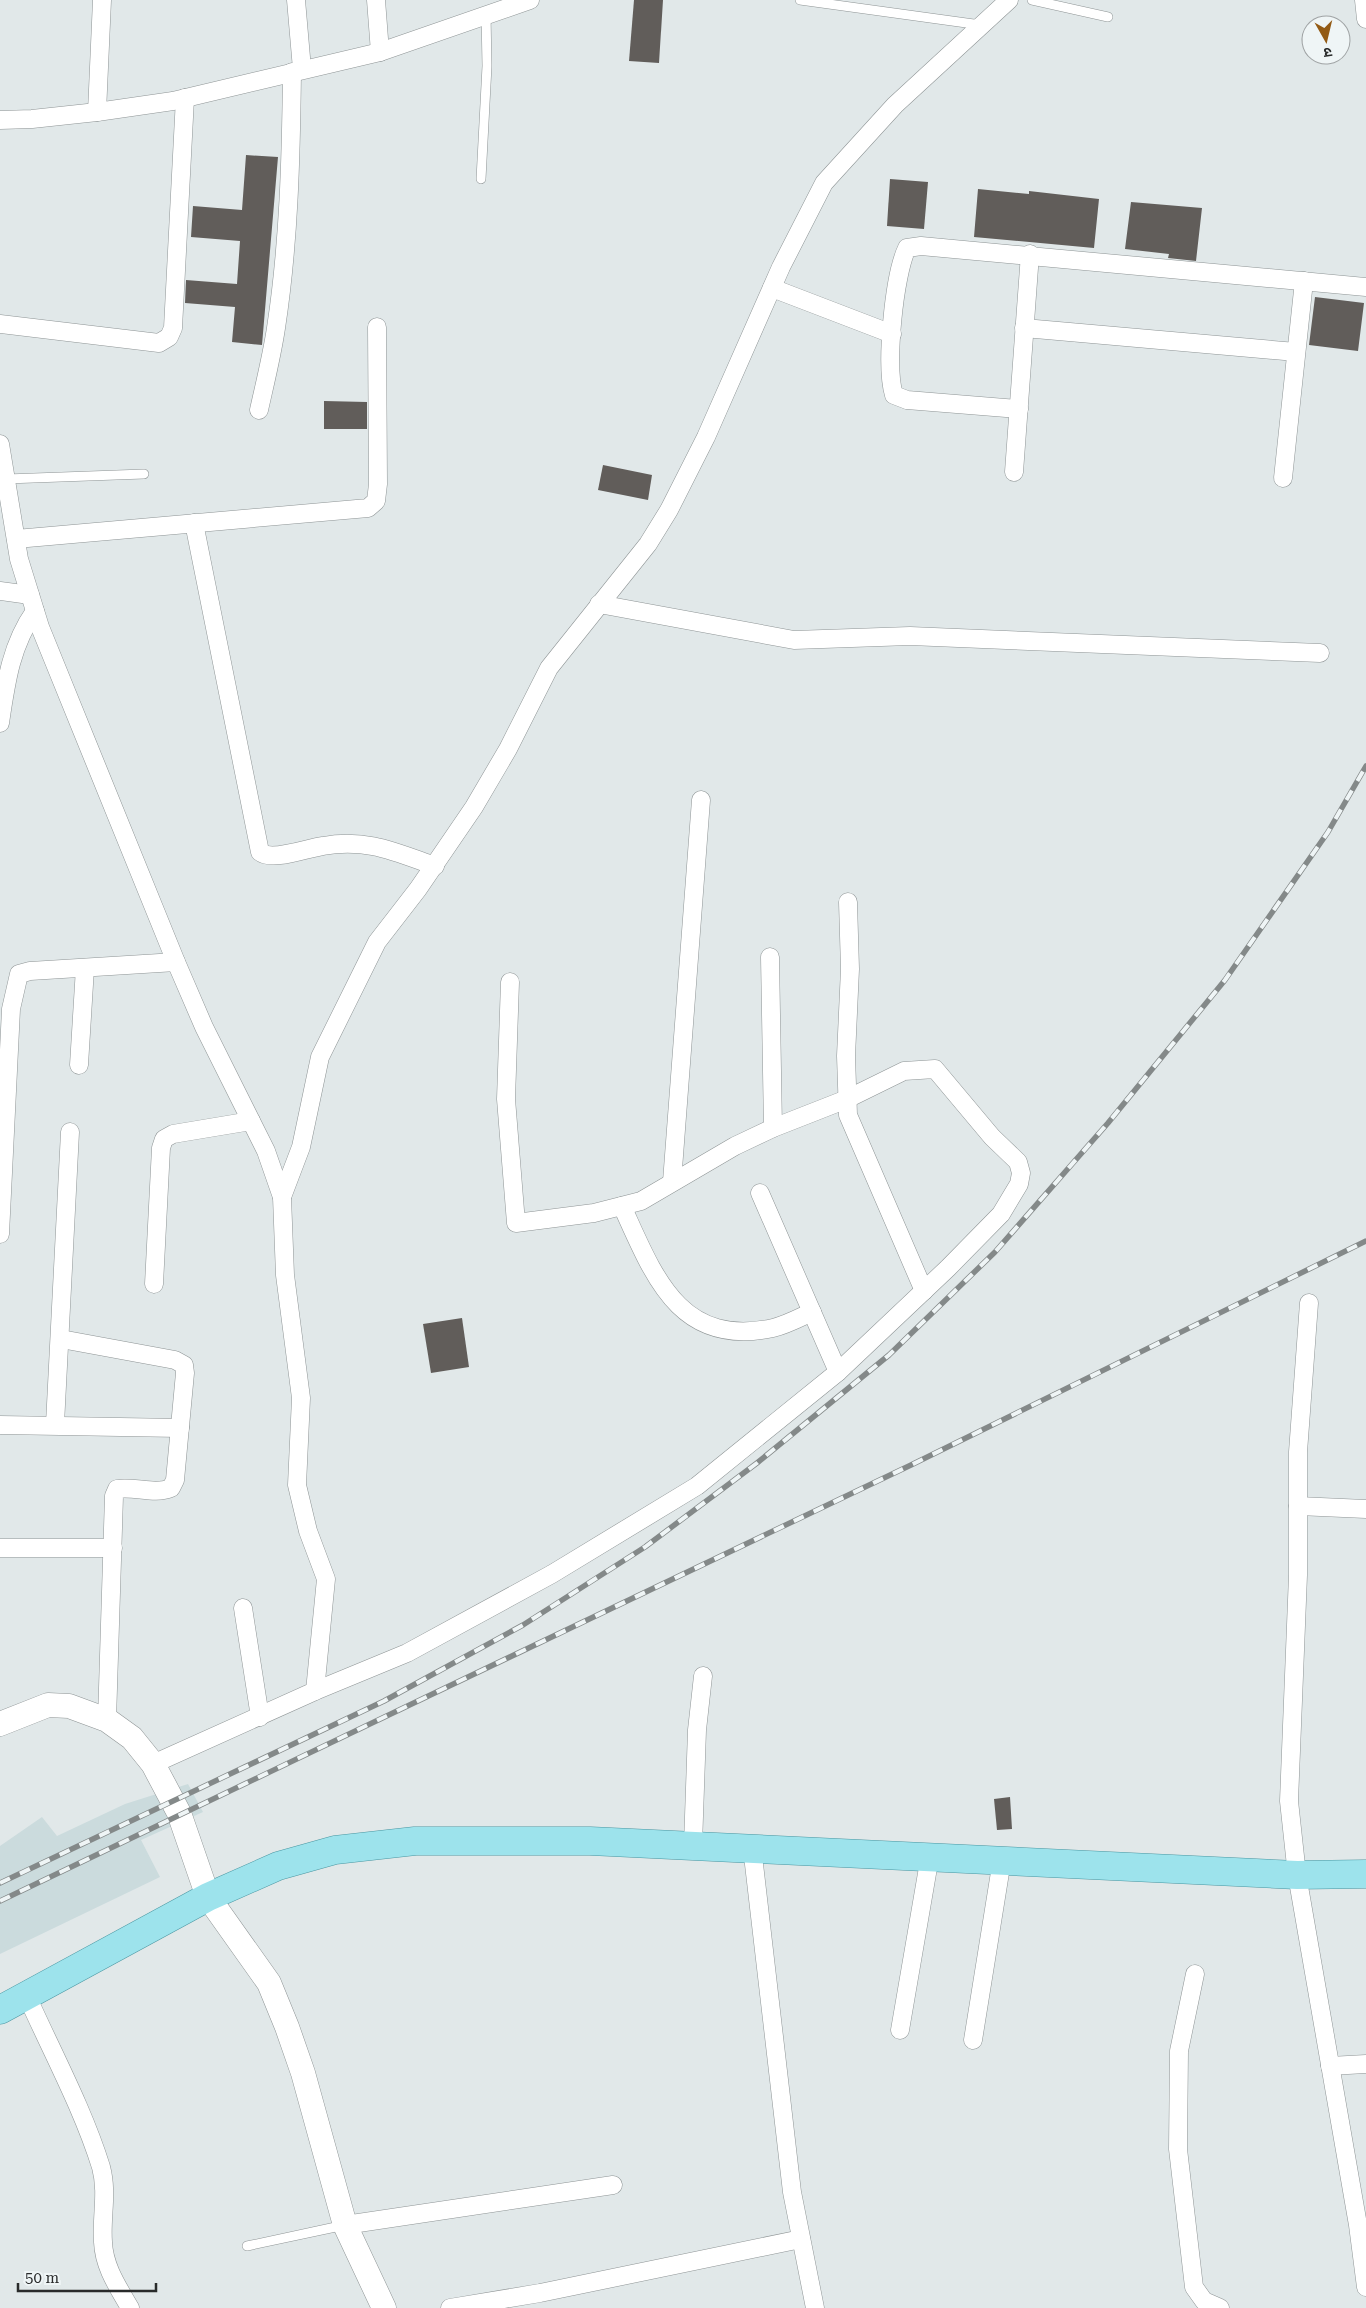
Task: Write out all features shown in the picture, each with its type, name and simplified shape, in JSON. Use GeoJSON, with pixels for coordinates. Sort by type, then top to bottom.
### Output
{"type":"FeatureCollection","features":[{"type":"Feature","properties":{"kind":"main road"},"geometry":{"type":"LineString","coordinates":[[0,2010],[208,1897],[278,1866],[335,1850],[397,1843],[590,1841],[752,1847],[1297,1875],[1366,1874]]}},
{"type":"Feature","properties":{"kind":"street"},"geometry":{"type":"LineString","coordinates":[[97,112],[102,0]]}},
{"type":"Feature","properties":{"kind":"street"},"geometry":{"type":"LineString","coordinates":[[259,410],[276,328],[291,170],[297,70],[296,0]]}},
{"type":"Feature","properties":{"kind":"street"},"geometry":{"type":"LineString","coordinates":[[376,0],[380,52]]}},
{"type":"Feature","properties":{"kind":"street"},"geometry":{"type":"LineString","coordinates":[[0,120],[97,112],[185,98],[297,70],[380,52],[486,7],[530,0]]}},
{"type":"Feature","properties":{"kind":"street"},"geometry":{"type":"LineString","coordinates":[[282,1197],[301,1146],[320,1058],[377,942],[435,866],[474,807],[508,749],[549,668],[648,544],[669,510],[706,437],[772,288],[824,183],[895,105],[1009,0]]}},
{"type":"Feature","properties":{"kind":"street"},"geometry":{"type":"LineString","coordinates":[[1364,0],[1366,19]]}},
{"type":"Feature","properties":{"kind":"street"},"geometry":{"type":"LineString","coordinates":[[0,324],[159,343],[169,336],[173,328],[176,289],[185,98]]}},
{"type":"Feature","properties":{"kind":"street"},"geometry":{"type":"LineString","coordinates":[[1019,409],[907,400],[894,395],[892,386],[892,334],[901,261],[907,248],[921,246],[1030,254],[1366,286]]}},
{"type":"Feature","properties":{"kind":"street"},"geometry":{"type":"LineString","coordinates":[[1014,472],[1030,254]]}},
{"type":"Feature","properties":{"kind":"street"},"geometry":{"type":"LineString","coordinates":[[1283,478],[1304,280]]}},
{"type":"Feature","properties":{"kind":"street"},"geometry":{"type":"LineString","coordinates":[[772,288],[892,334]]}},
{"type":"Feature","properties":{"kind":"street"},"geometry":{"type":"LineString","coordinates":[[16,539],[368,508],[376,501],[378,484],[377,327]]}},
{"type":"Feature","properties":{"kind":"street"},"geometry":{"type":"LineString","coordinates":[[1024,328],[1296,352]]}},
{"type":"Feature","properties":{"kind":"street"},"geometry":{"type":"LineString","coordinates":[[0,444],[19,560],[32,603],[176,962],[204,1027],[266,1151],[282,1197],[285,1275],[301,1398],[297,1485],[308,1531],[326,1579],[315,1691]]}},
{"type":"Feature","properties":{"kind":"street"},"geometry":{"type":"LineString","coordinates":[[194,523],[260,852],[270,857],[324,845],[366,843],[435,866]]}},
{"type":"Feature","properties":{"kind":"street"},"geometry":{"type":"LineString","coordinates":[[0,592],[32,603]]}},
{"type":"Feature","properties":{"kind":"street"},"geometry":{"type":"LineString","coordinates":[[0,722],[10,662],[32,603]]}},
{"type":"Feature","properties":{"kind":"street"},"geometry":{"type":"LineString","coordinates":[[599,604],[794,640],[910,636],[1320,654]]}},
{"type":"Feature","properties":{"kind":"street"},"geometry":{"type":"LineString","coordinates":[[672,1182],[701,800]]}},
{"type":"Feature","properties":{"kind":"street"},"geometry":{"type":"LineString","coordinates":[[848,902],[850,969],[848,1115],[924,1291]]}},
{"type":"Feature","properties":{"kind":"street"},"geometry":{"type":"LineString","coordinates":[[770,957],[773,1128]]}},
{"type":"Feature","properties":{"kind":"street"},"geometry":{"type":"LineString","coordinates":[[0,1234],[5,1009],[19,974],[30,971],[176,962]]}},
{"type":"Feature","properties":{"kind":"street"},"geometry":{"type":"LineString","coordinates":[[79,1065],[85,968]]}},
{"type":"Feature","properties":{"kind":"street"},"geometry":{"type":"LineString","coordinates":[[153,1764],[315,1691],[407,1654],[569,1564],[697,1486],[838,1372],[924,1291],[1005,1208],[1019,1184],[1021,1173],[1018,1162],[992,1137],[935,1069],[904,1071],[847,1099],[773,1128],[735,1146],[642,1201],[594,1214],[516,1223],[506,1099],[510,982]]}},
{"type":"Feature","properties":{"kind":"street"},"geometry":{"type":"LineString","coordinates":[[154,1284],[161,1148],[164,1139],[173,1134],[250,1121]]}},
{"type":"Feature","properties":{"kind":"street"},"geometry":{"type":"LineString","coordinates":[[55,1424],[61,1339],[70,1132]]}},
{"type":"Feature","properties":{"kind":"street"},"geometry":{"type":"LineString","coordinates":[[760,1193],[838,1372]]}},
{"type":"Feature","properties":{"kind":"street"},"geometry":{"type":"LineString","coordinates":[[622,1206],[648,1263],[664,1290],[687,1315],[718,1329],[749,1332],[775,1328],[812,1312]]}},
{"type":"Feature","properties":{"kind":"street"},"geometry":{"type":"LineString","coordinates":[[1309,1303],[1298,1452],[1298,1575],[1289,1801],[1297,1875],[1358,2224],[1366,2287]]}},
{"type":"Feature","properties":{"kind":"street"},"geometry":{"type":"LineString","coordinates":[[61,1339],[175,1360],[184,1364],[175,1480],[171,1488],[164,1491],[117,1489],[114,1496],[107,1720]]}},
{"type":"Feature","properties":{"kind":"street"},"geometry":{"type":"LineString","coordinates":[[0,1424],[180,1428]]}},
{"type":"Feature","properties":{"kind":"street"},"geometry":{"type":"LineString","coordinates":[[1298,1506],[1366,1509]]}},
{"type":"Feature","properties":{"kind":"street"},"geometry":{"type":"LineString","coordinates":[[0,1548],[113,1548]]}},
{"type":"Feature","properties":{"kind":"street"},"geometry":{"type":"LineString","coordinates":[[243,1608],[260,1717]]}},
{"type":"Feature","properties":{"kind":"street"},"geometry":{"type":"LineString","coordinates":[[693,1845],[697,1730],[703,1676]]}},
{"type":"Feature","properties":{"kind":"street"},"geometry":{"type":"LineString","coordinates":[[0,1724],[48,1705],[69,1706],[107,1720],[132,1738],[153,1764],[179,1813],[208,1897],[269,1983],[287,2027],[302,2073],[345,2225],[384,2308]]}},
{"type":"Feature","properties":{"kind":"street"},"geometry":{"type":"LineString","coordinates":[[752,1847],[792,2192],[815,2308]]}},
{"type":"Feature","properties":{"kind":"street"},"geometry":{"type":"LineString","coordinates":[[900,2030],[930,1856]]}},
{"type":"Feature","properties":{"kind":"street"},"geometry":{"type":"LineString","coordinates":[[973,2040],[1002,1860]]}},
{"type":"Feature","properties":{"kind":"street"},"geometry":{"type":"LineString","coordinates":[[1195,1974],[1179,2051],[1178,2149],[1194,2287],[1204,2301],[1220,2308]]}},
{"type":"Feature","properties":{"kind":"street"},"geometry":{"type":"LineString","coordinates":[[28,1996],[92,2141],[102,2169],[106,2199],[102,2241],[105,2261],[128,2308]]}},
{"type":"Feature","properties":{"kind":"street"},"geometry":{"type":"LineString","coordinates":[[1330,2066],[1366,2064]]}},
{"type":"Feature","properties":{"kind":"street"},"geometry":{"type":"LineString","coordinates":[[345,2225],[613,2186]]}},
{"type":"Feature","properties":{"kind":"street"},"geometry":{"type":"LineString","coordinates":[[450,2308],[540,2293],[801,2239]]}},
{"type":"Feature","properties":{"kind":"lane"},"geometry":{"type":"LineString","coordinates":[[800,0],[981,26]]}},
{"type":"Feature","properties":{"kind":"lane"},"geometry":{"type":"LineString","coordinates":[[1032,0],[1108,18]]}},
{"type":"Feature","properties":{"kind":"lane"},"geometry":{"type":"LineString","coordinates":[[481,179],[487,66],[486,7]]}},
{"type":"Feature","properties":{"kind":"lane"},"geometry":{"type":"LineString","coordinates":[[6,479],[144,474]]}},
{"type":"Feature","properties":{"kind":"lane"},"geometry":{"type":"LineString","coordinates":[[247,2246],[345,2225]]}},
{"type":"Feature","properties":{"kind":"shaded area"},"geometry":{"type":"Polygon","coordinates":[[[188,1784],[203,1812],[141,1840],[160,1877],[0,1954],[0,1846],[42,1817],[57,1836],[125,1804],[188,1784]]]}},
{"type":"Feature","properties":{"kind":"building"},"geometry":{"type":"Polygon","coordinates":[[[634,0],[663,0],[659,63],[629,61],[634,0]]]}},
{"type":"Feature","properties":{"kind":"building"},"geometry":{"type":"Polygon","coordinates":[[[246,155],[278,157],[262,345],[232,342],[235,307],[185,303],[186,280],[237,284],[240,241],[191,237],[193,206],[242,210],[246,155]]]}},
{"type":"Feature","properties":{"kind":"building"},"geometry":{"type":"Polygon","coordinates":[[[890,179],[928,182],[924,229],[887,226],[890,179]]]}},
{"type":"Feature","properties":{"kind":"building"},"geometry":{"type":"Polygon","coordinates":[[[978,189],[1029,194],[1029,191],[1099,199],[1094,248],[974,237],[978,189]]]}},
{"type":"Feature","properties":{"kind":"building"},"geometry":{"type":"Polygon","coordinates":[[[1131,202],[1202,208],[1196,261],[1168,258],[1169,254],[1125,249],[1131,202]]]}},
{"type":"Feature","properties":{"kind":"building"},"geometry":{"type":"Polygon","coordinates":[[[1315,297],[1364,303],[1358,351],[1309,345],[1315,297]]]}},
{"type":"Feature","properties":{"kind":"building"},"geometry":{"type":"Polygon","coordinates":[[[324,401],[367,402],[367,429],[324,429],[324,401]]]}},
{"type":"Feature","properties":{"kind":"building"},"geometry":{"type":"Polygon","coordinates":[[[603,465],[652,475],[648,500],[598,490],[603,465]]]}},
{"type":"Feature","properties":{"kind":"building"},"geometry":{"type":"Polygon","coordinates":[[[462,1318],[469,1367],[431,1373],[423,1324],[462,1318]]]}},
{"type":"Feature","properties":{"kind":"building"},"geometry":{"type":"Polygon","coordinates":[[[1010,1797],[1012,1829],[997,1830],[994,1799],[1010,1797]]]}},
{"type":"Feature","properties":{"kind":"railway"},"geometry":{"type":"LineString","coordinates":[[0,1883],[384,1701],[523,1625],[645,1547],[757,1463],[889,1355],[995,1252],[1108,1123],[1225,980],[1328,832],[1366,766]]}},
{"type":"Feature","properties":{"kind":"railway"},"geometry":{"type":"LineString","coordinates":[[0,1901],[911,1465],[1366,1241]]}}]}
